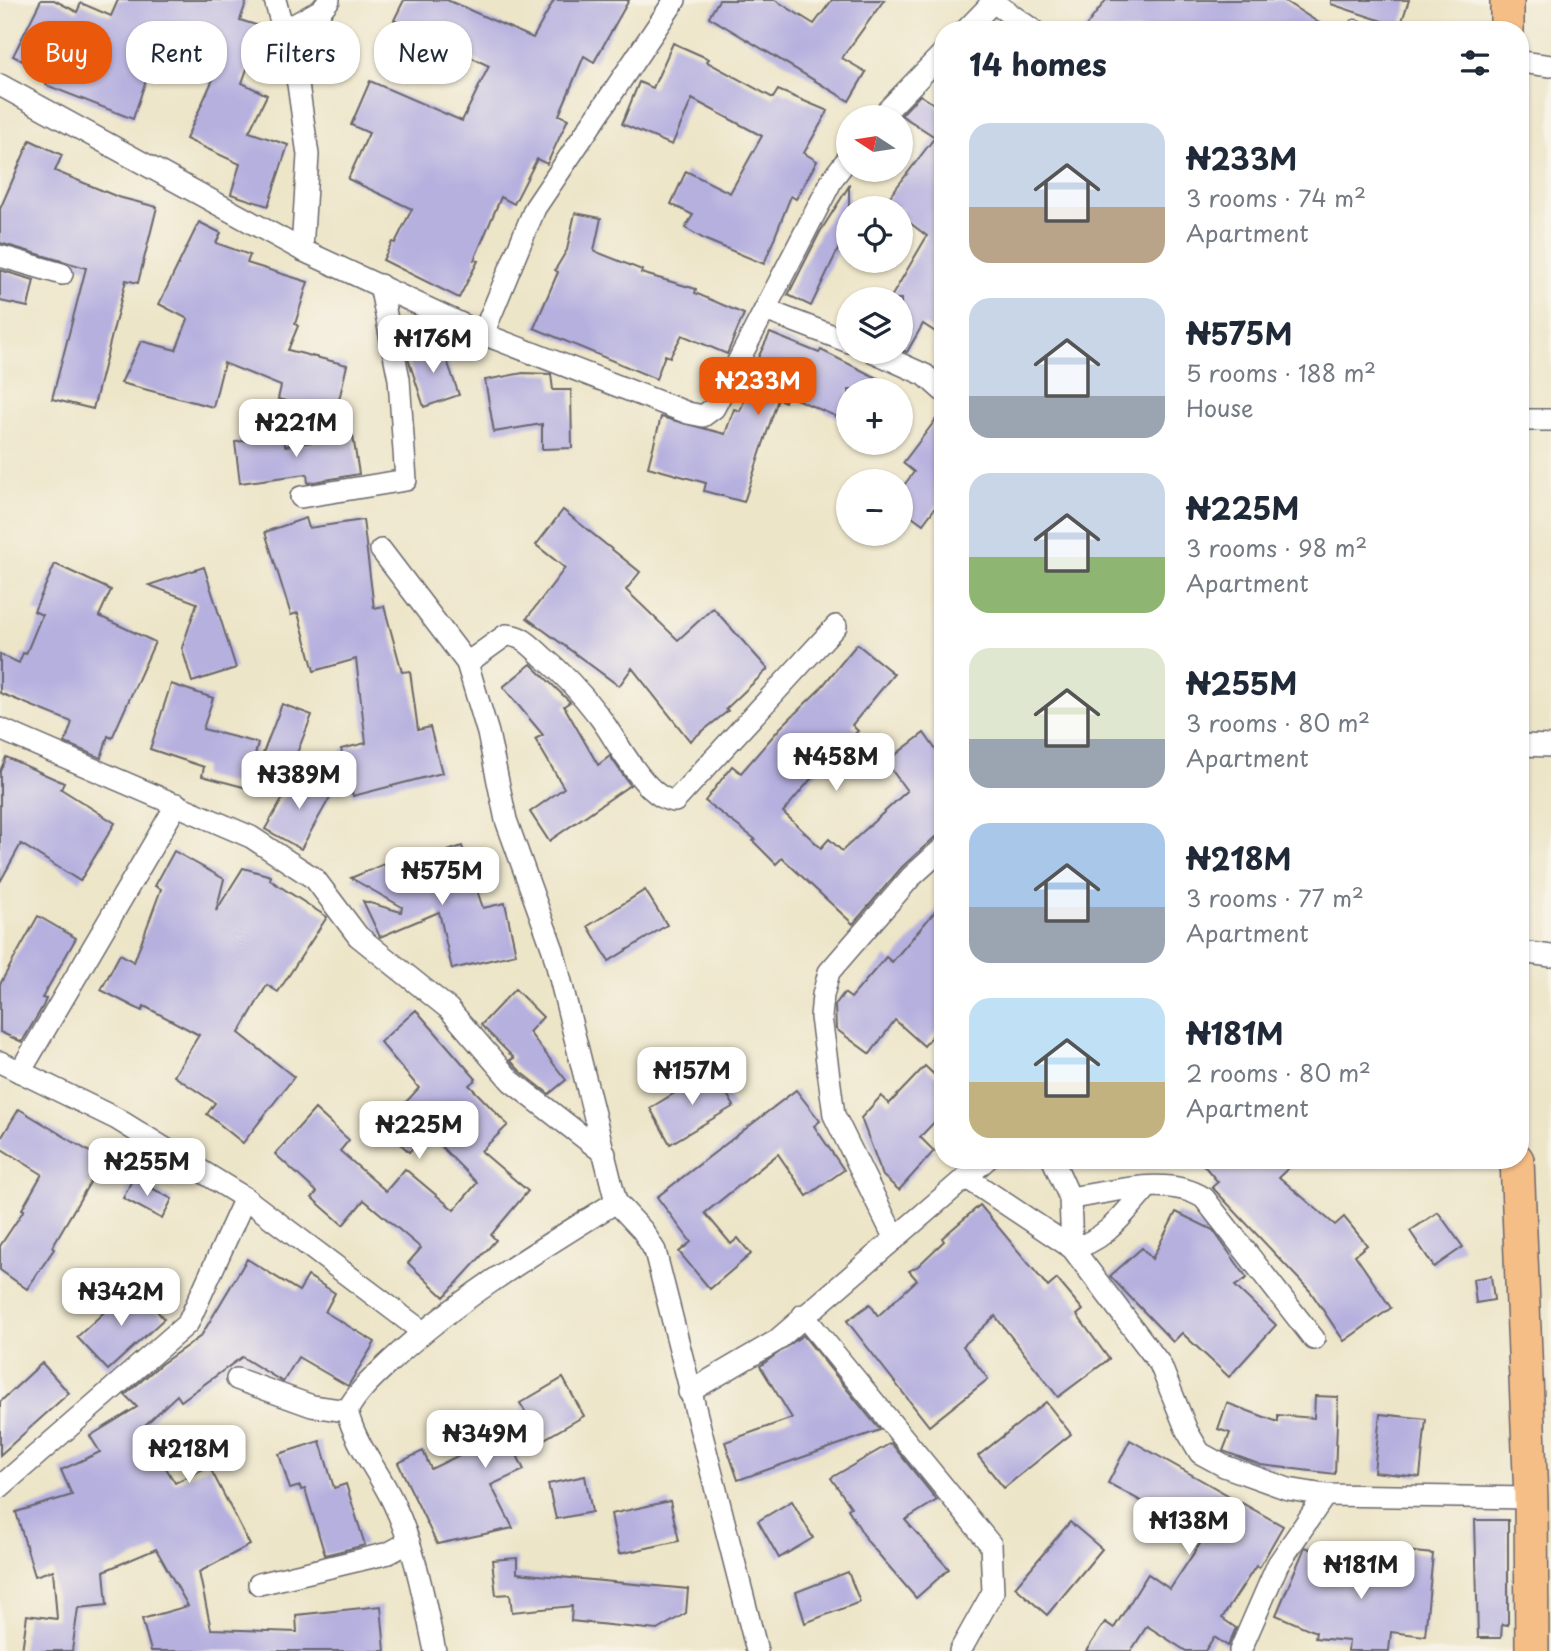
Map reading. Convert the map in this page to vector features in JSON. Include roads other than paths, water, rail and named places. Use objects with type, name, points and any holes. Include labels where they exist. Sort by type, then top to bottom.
[{"type":"main road","points":[[1507,0],[1507,21]]},
{"type":"main road","points":[[1517,1169],[1531,1498],[1532,1651]]},
{"type":"street","points":[[275,0],[282,21]]},
{"type":"street","points":[[301,21],[321,10],[329,0]]},
{"type":"street","points":[[483,334],[536,208],[675,0]]},
{"type":"street","points":[[974,21],[992,1],[1020,21]]},
{"type":"street","points":[[893,105],[934,62]]},
{"type":"street","points":[[1529,63],[1551,66]]},
{"type":"street","points":[[298,84],[308,155],[302,250]]},
{"type":"street","points":[[0,85],[302,250],[483,334],[688,413],[703,416],[714,408],[836,174]]},
{"type":"street","points":[[0,257],[62,274]]},
{"type":"street","points":[[301,497],[406,480],[399,379],[380,285]]},
{"type":"street","points":[[765,310],[836,337]]},
{"type":"street","points":[[902,364],[916,370],[934,384]]},
{"type":"street","points":[[1529,420],[1551,420]]},
{"type":"street","points":[[381,550],[467,663],[488,733],[506,820],[553,950],[616,1202],[655,1251],[757,1651]]},
{"type":"street","points":[[467,663],[506,635],[522,639],[565,675],[600,718],[639,775],[662,798],[675,801],[836,626]]},
{"type":"street","points":[[0,729],[251,837],[315,879],[358,936],[449,1009],[511,1081],[604,1154]]},
{"type":"street","points":[[1529,745],[1551,746]]},
{"type":"street","points":[[20,1072],[177,804]]},
{"type":"street","points":[[895,1239],[834,1115],[821,1017],[822,995],[829,972],[911,877],[934,856]]},
{"type":"street","points":[[1529,953],[1551,956]]},
{"type":"street","points":[[0,1062],[117,1119],[245,1198],[423,1332]]},
{"type":"street","points":[[689,1392],[776,1341],[803,1315],[976,1169]]},
{"type":"street","points":[[1057,1169],[1070,1198],[1072,1248]]},
{"type":"street","points":[[967,1178],[1072,1248],[1160,1364],[1186,1431],[1200,1453],[1224,1466],[1287,1489],[1325,1495],[1531,1498]]},
{"type":"street","points":[[1070,1198],[1183,1186],[1204,1198],[1314,1339]]},
{"type":"street","points":[[1072,1248],[1085,1246],[1100,1237],[1147,1188]]},
{"type":"street","points":[[0,1487],[188,1323],[245,1198]]},
{"type":"street","points":[[435,1651],[421,1578],[409,1542],[392,1500],[353,1434],[348,1411],[357,1392],[423,1332],[522,1260],[616,1202]]},
{"type":"street","points":[[803,1315],[991,1545],[993,1592],[960,1651]]},
{"type":"street","points":[[237,1379],[312,1406],[348,1411]]},
{"type":"street","points":[[1240,1651],[1278,1563],[1325,1495]]},
{"type":"street","points":[[259,1584],[389,1553],[409,1542]]}]
